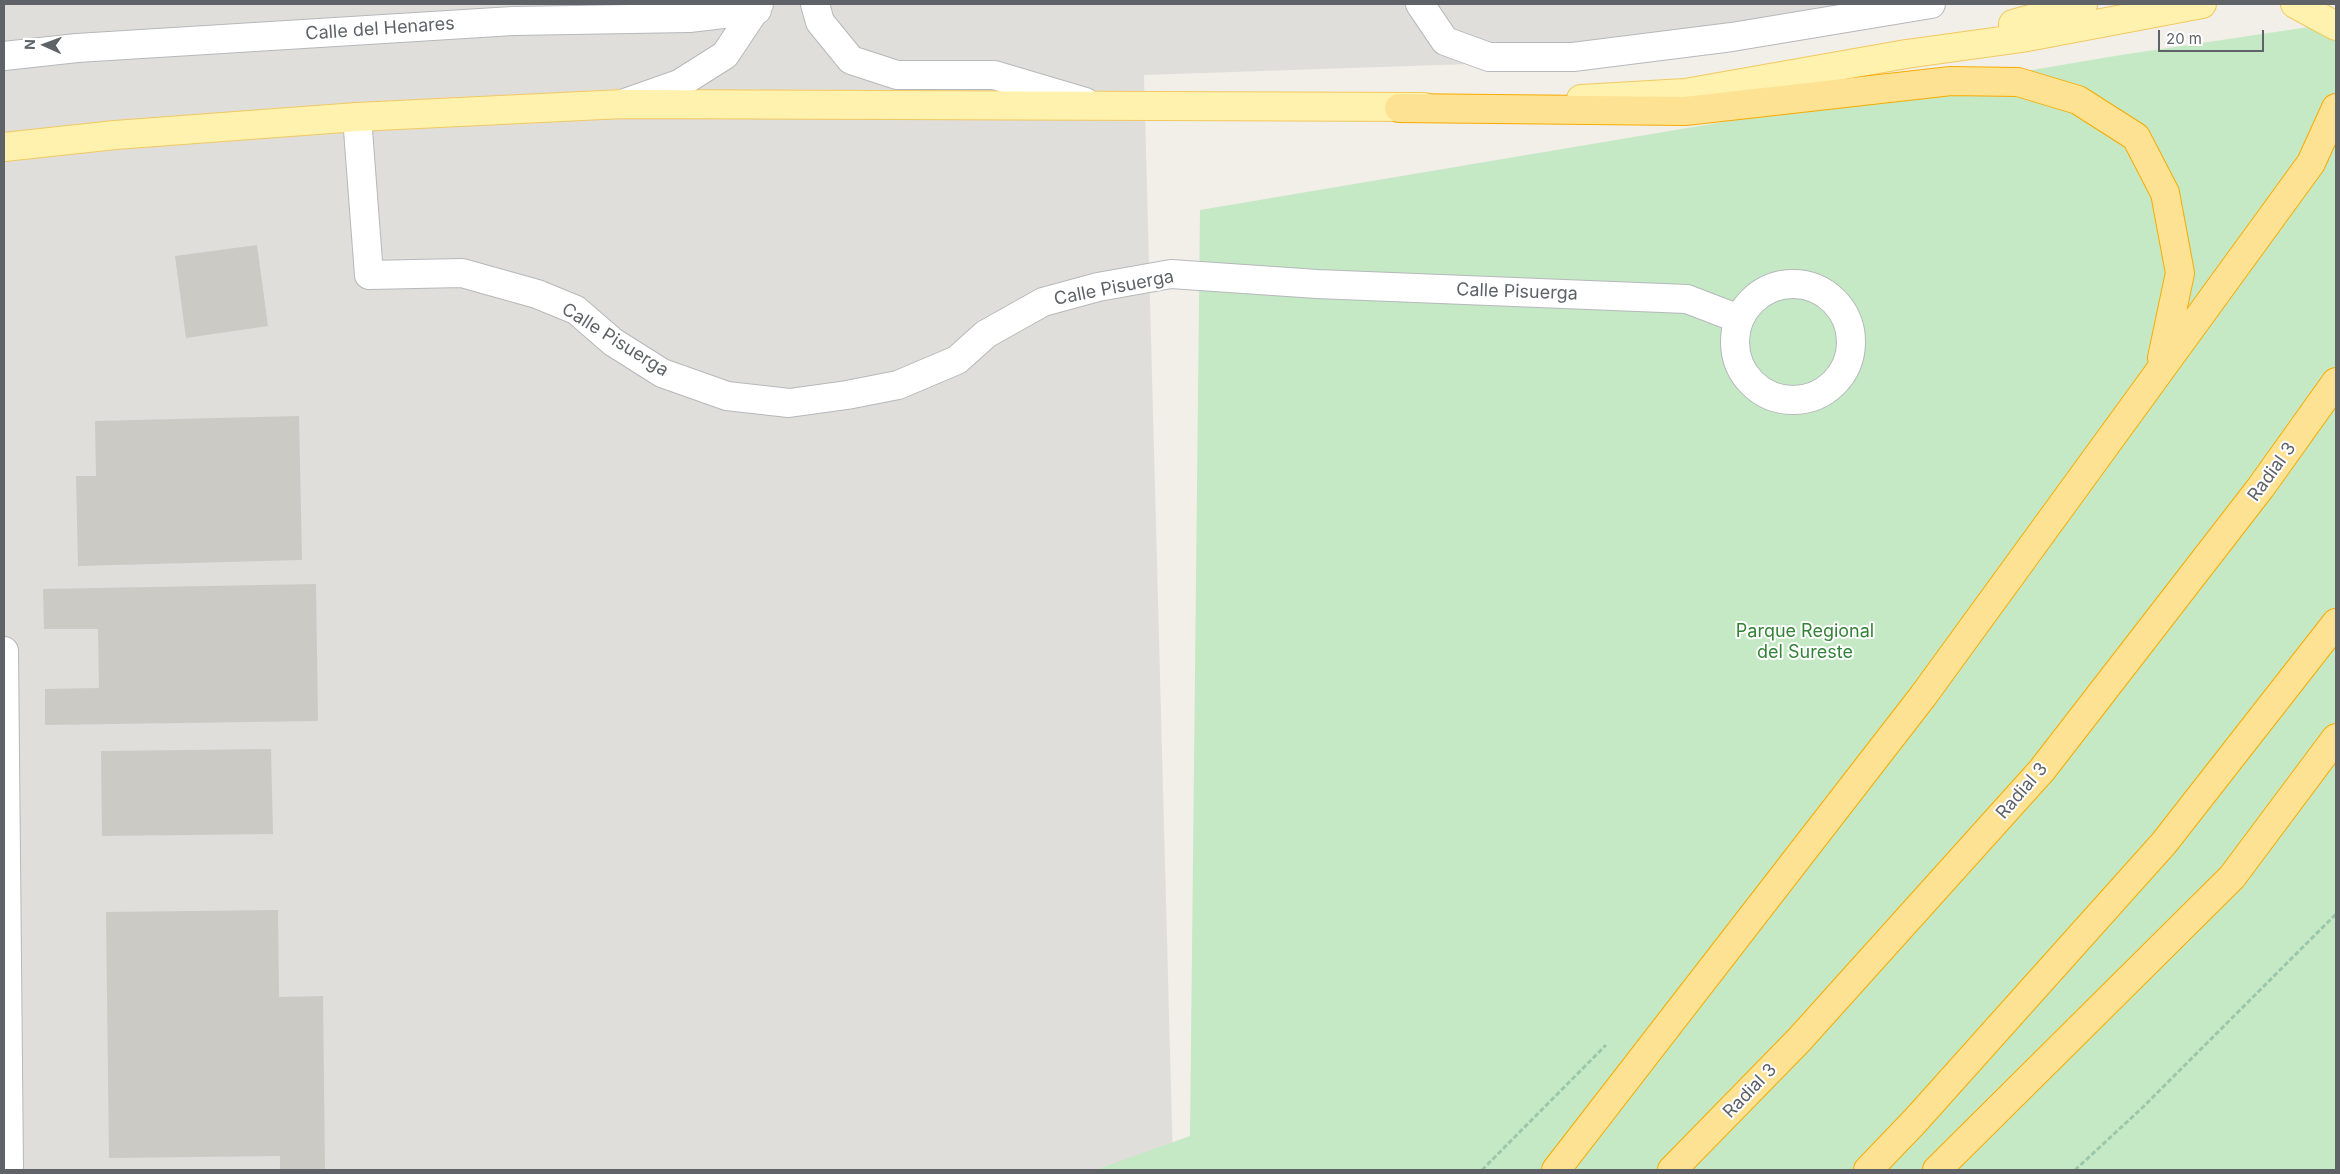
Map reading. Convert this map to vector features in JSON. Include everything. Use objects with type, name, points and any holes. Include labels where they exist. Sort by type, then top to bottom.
[{"type":"highway","points":[[1399,108],[1685,111],[1951,81],[2018,82],[2078,100],[2136,137],[2166,193],[2180,273],[2160,369]]},
{"type":"highway","points":[[1556,1170],[1923,696],[2311,162],[2336,108]]},
{"type":"highway","name":"Radial 3","points":[[1672,1170],[1799,1040],[2042,770],[2261,487],[2336,382]]},
{"type":"highway","points":[[1868,1170],[1915,1121],[2164,843],[2336,623]]},
{"type":"highway","points":[[1938,1170],[2232,878],[2336,738]]},
{"type":"main road","points":[[1906,54],[2083,4]]},
{"type":"main road","points":[[4,148],[115,135],[358,117],[623,104],[1399,108],[1684,93],[1906,54],[2022,38],[2202,4]]},
{"type":"main road","points":[[2295,4],[2336,26]]},
{"type":"street","points":[[815,4],[820,22],[851,60],[897,75],[994,75],[1096,106]]},
{"type":"street","points":[[1420,4],[1445,41],[1489,57],[1573,57],[1732,36],[1931,4]]},
{"type":"street","points":[[623,104],[679,84],[725,55],[758,7]]},
{"type":"street","name":"Calle del Henares","points":[[4,56],[77,48],[493,13],[689,18],[758,7]]},
{"type":"street","name":"Calle Pisuerga","points":[[358,117],[369,275],[462,273],[536,294],[576,310],[613,342],[662,373],[727,396],[789,403],[847,395],[898,385],[958,360],[986,334],[1043,302],[1098,287],[1171,274],[1317,284],[1687,299],[1739,319]]},
{"type":"street","points":[[1801,283],[1819,288],[1835,299],[1845,315],[1851,333],[1851,352],[1845,370],[1833,386],[1816,396],[1797,401],[1771,396],[1759,390],[1745,376],[1736,358],[1735,338],[1739,319],[1750,302],[1764,290],[1782,284],[1801,283]]},
{"type":"street","points":[[4,651],[9,1170]]},
{"type":"path","points":[[2075,1170],[2142,1108],[2336,914]]},
{"type":"path","points":[[1482,1170],[1606,1045]]},
{"type":"shaded area","points":[[4,4],[1875,4],[1617,59],[1144,75],[1173,1164],[1154,1170],[4,1170]]},
{"type":"green space","name":"Parque Regional del Sureste","points":[[2336,23],[2336,1170],[1095,1170],[1190,1136],[1200,210],[2121,55]]},
{"type":"building","points":[[257,245],[268,326],[186,338],[175,256]]},
{"type":"building","points":[[299,416],[302,560],[78,566],[76,476],[96,476],[95,421]]},
{"type":"building","points":[[316,584],[318,721],[45,725],[45,689],[99,688],[98,629],[44,629],[43,589]]},
{"type":"building","points":[[271,749],[273,834],[102,836],[101,751]]},
{"type":"building","points":[[278,910],[279,997],[323,996],[325,1170],[280,1170],[280,1156],[109,1158],[106,912]]}]
